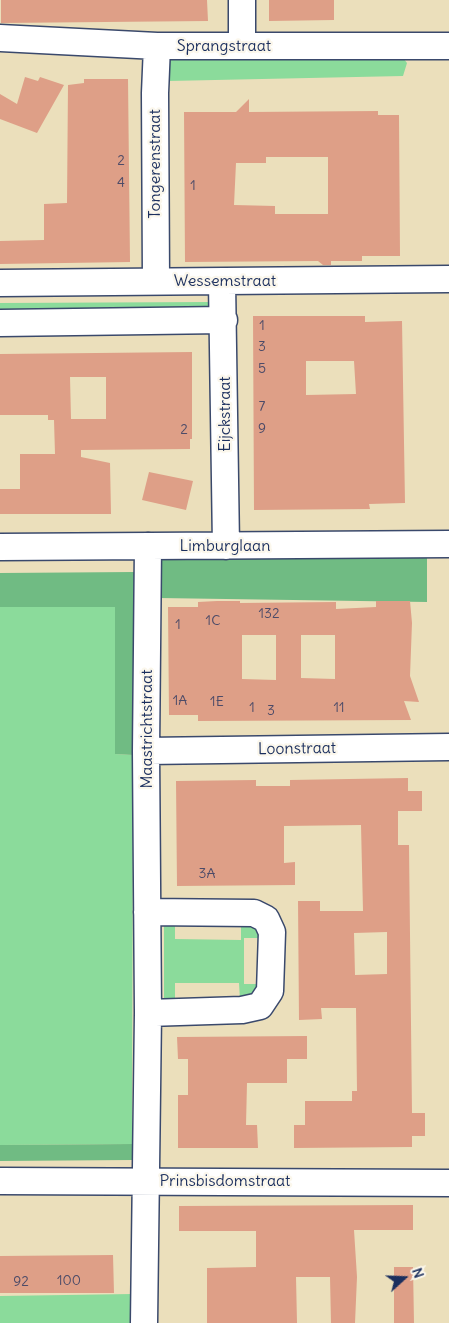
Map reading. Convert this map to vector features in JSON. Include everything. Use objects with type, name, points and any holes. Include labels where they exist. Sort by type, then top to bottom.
[{"type":"street","points":[[242,0],[242,46]]},
{"type":"street","name":"Sprangstraat","points":[[0,38],[157,46],[449,46]]},
{"type":"street","name":"Tongerenstraat","points":[[156,282],[155,93],[157,46]]},
{"type":"street","name":"Wessemstraat","points":[[0,283],[449,279]]},
{"type":"street","name":"Eijckstraat","points":[[222,282],[226,546]]},
{"type":"street","points":[[0,324],[224,320]]},
{"type":"street","name":"Limburglaan","points":[[0,547],[449,544]]},
{"type":"street","name":"Maastrichtstraat","points":[[144,1323],[148,1013],[146,751],[148,546]]},
{"type":"street","name":"Loonstraat","points":[[146,751],[449,747]]},
{"type":"street","points":[[147,912],[254,912],[266,920],[272,932],[270,991],[260,1006],[242,1010],[148,1013]]},
{"type":"street","name":"Prinsbisdomstraat","points":[[0,1181],[145,1180],[449,1183]]},
{"type":"green space","points":[[400,54],[407,63],[403,76],[168,81],[169,59]]},
{"type":"green space","points":[[209,302],[209,322],[0,322],[0,303]]},
{"type":"green space","points":[[427,544],[427,602],[159,598],[160,557]]},
{"type":"green space","points":[[134,572],[133,755],[115,754],[115,607],[0,607],[0,573]]},
{"type":"green space","points":[[0,607],[115,607],[115,754],[133,755],[132,1144],[0,1145]]},
{"type":"green space","points":[[241,922],[258,926],[262,938],[244,938],[244,984],[261,984],[261,992],[240,1000],[239,983],[175,983],[175,1002],[164,1002],[164,923],[175,923],[175,939],[241,940]]},
{"type":"green space","points":[[132,1144],[132,1160],[0,1161],[0,1145]]},
{"type":"green space","points":[[132,1294],[131,1323],[0,1323],[0,1296]]},
{"type":"building","points":[[1,0],[207,0],[208,21],[1,23]]},
{"type":"building","points":[[269,0],[334,0],[334,20],[269,21]]},
{"type":"building","points":[[25,77],[38,81],[40,77],[64,85],[37,133],[0,119],[0,94],[17,104]]},
{"type":"building","points":[[84,79],[128,79],[130,262],[0,264],[0,241],[44,240],[44,204],[67,203],[68,85],[84,83]]},
{"type":"building","points":[[249,99],[249,112],[378,111],[378,115],[399,115],[400,256],[362,256],[362,261],[331,261],[331,265],[323,265],[318,261],[185,262],[184,112],[236,112]],"holes":[[[266,157],[328,157],[328,214],[275,214],[275,206],[234,205],[236,163],[266,163]]]},
{"type":"building","points":[[253,316],[365,316],[365,322],[402,321],[405,503],[369,504],[370,509],[254,510]],"holes":[[[306,361],[354,361],[356,394],[306,395]]]},
{"type":"building","points":[[192,352],[192,439],[190,439],[190,449],[81,450],[81,457],[110,463],[111,514],[0,514],[0,489],[20,489],[20,454],[55,454],[54,420],[48,420],[48,415],[0,415],[0,354]],"holes":[[[70,377],[106,377],[106,419],[71,419]]]},
{"type":"building","points":[[149,472],[193,481],[186,510],[142,500]]},
{"type":"building","points":[[376,601],[410,601],[412,623],[410,676],[419,702],[404,701],[411,720],[198,721],[198,715],[169,715],[168,607],[198,607],[198,602],[336,602],[336,609],[376,607]],"holes":[[[242,635],[276,635],[276,680],[242,679]],[[301,635],[335,635],[335,679],[301,678]]]},
{"type":"building","points":[[408,778],[408,791],[422,791],[422,811],[398,811],[398,845],[409,845],[412,1113],[425,1113],[425,1136],[412,1136],[412,1147],[294,1148],[294,1125],[305,1125],[305,1101],[352,1101],[352,1091],[357,1091],[356,1008],[321,1008],[322,1019],[299,1020],[298,901],[320,901],[320,911],[363,911],[361,825],[284,826],[284,863],[295,862],[295,885],[177,886],[176,781],[256,780],[256,786],[290,786],[290,780]],"holes":[[[387,932],[387,974],[355,975],[354,933]]]},
{"type":"building","points":[[307,1036],[307,1059],[287,1059],[287,1083],[247,1083],[246,1125],[257,1125],[258,1148],[178,1148],[178,1095],[188,1095],[188,1059],[178,1059],[177,1037]]},
{"type":"building","points":[[413,1205],[413,1230],[354,1230],[357,1277],[355,1323],[331,1323],[330,1277],[296,1277],[297,1323],[207,1323],[207,1268],[256,1267],[256,1231],[179,1231],[179,1206]]},
{"type":"building","points":[[113,1255],[114,1293],[0,1293],[0,1256]]},
{"type":"building","points":[[394,1267],[413,1267],[414,1323],[394,1323]]}]
